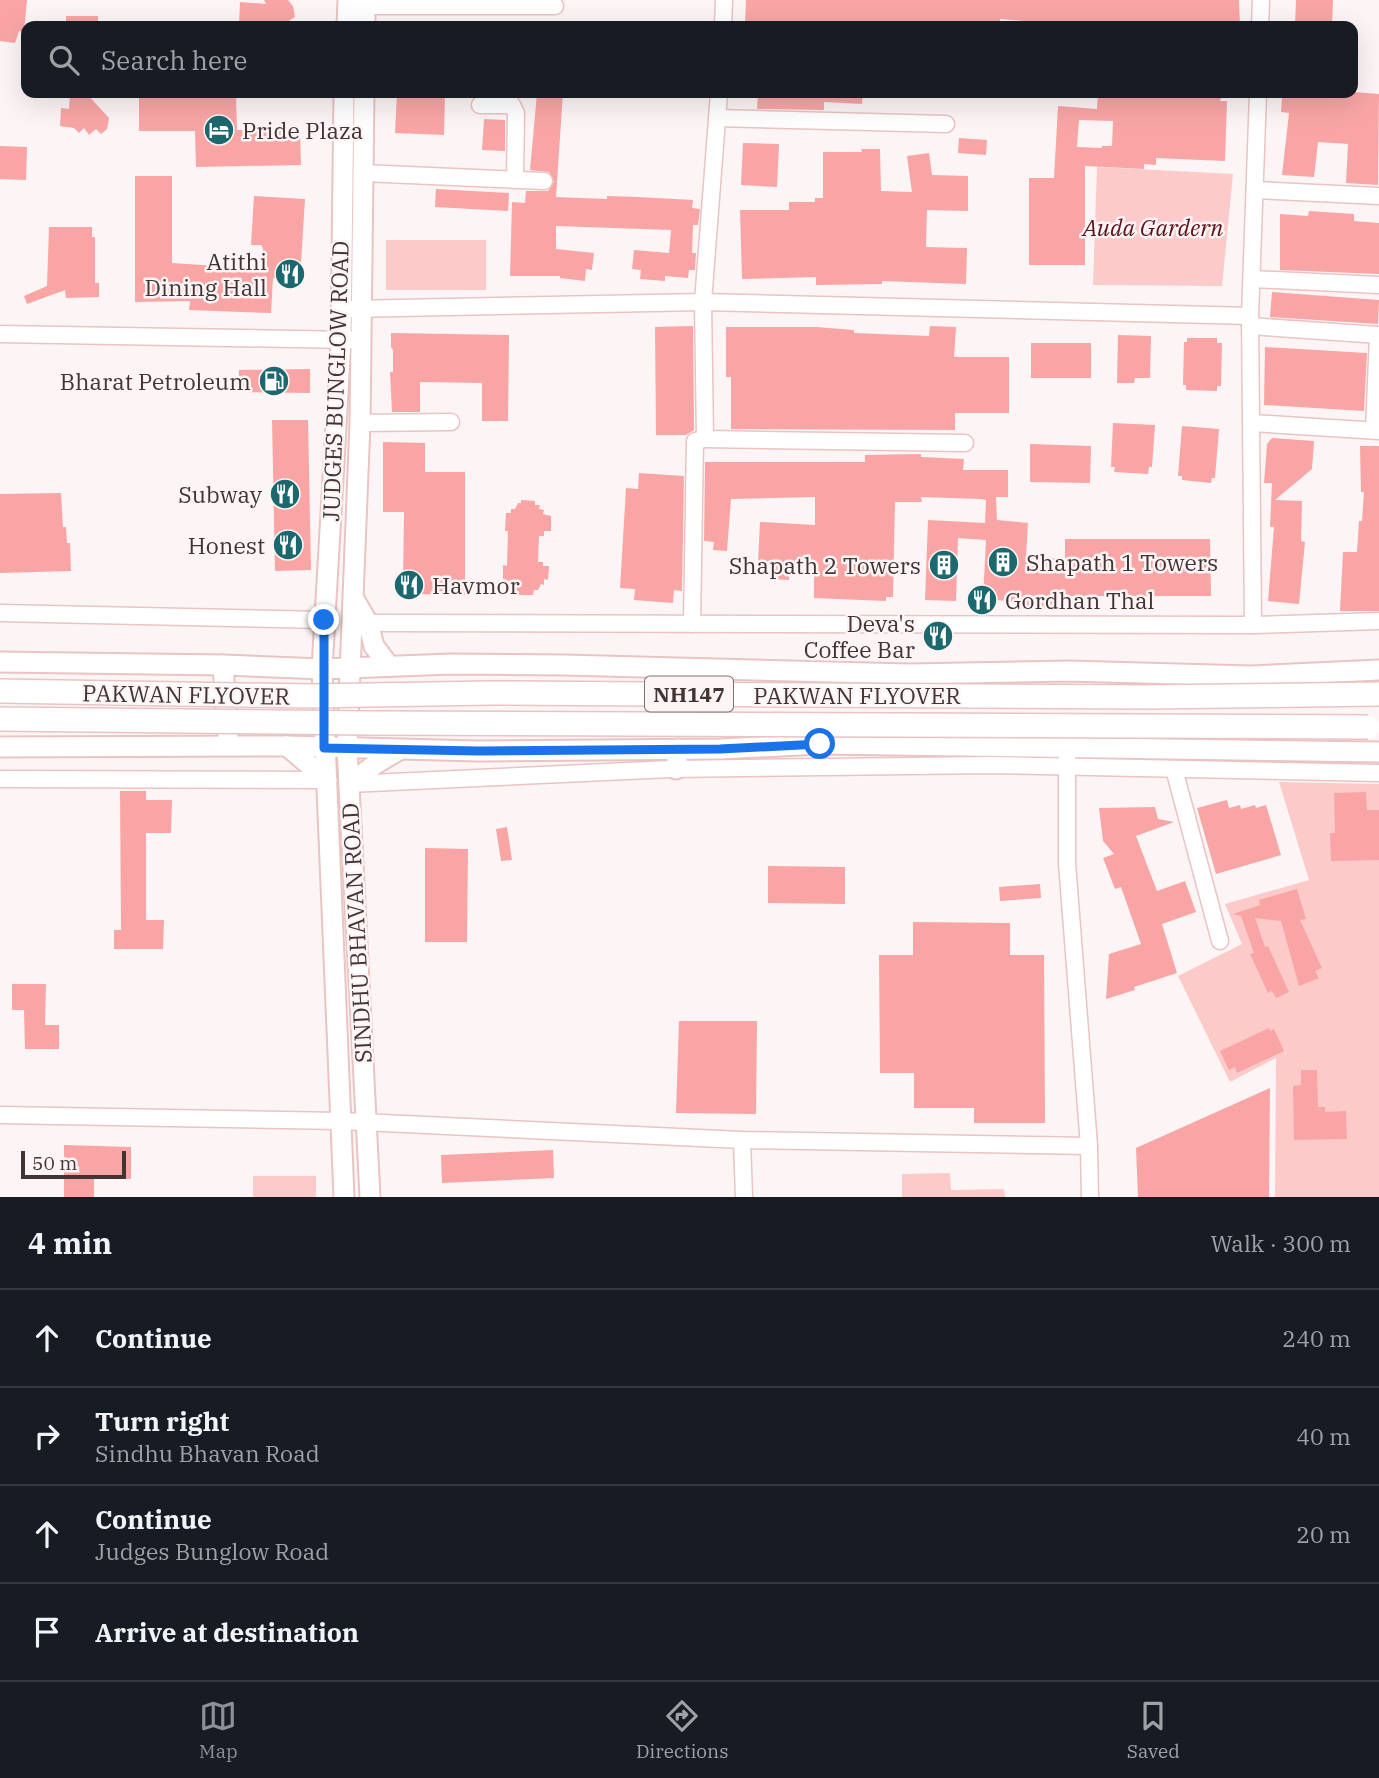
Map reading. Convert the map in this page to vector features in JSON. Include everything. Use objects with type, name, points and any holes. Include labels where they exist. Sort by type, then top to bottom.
[{"type":"highway","name":"PAKWAN FLYOVER","points":[[0,691],[310,696],[530,693],[1146,697],[1379,694]]},
{"type":"highway","name":"PAKWAN FLYOVER","points":[[0,719],[1368,727]]},
{"type":"main road","points":[[350,21],[359,2]]},
{"type":"main road","points":[[359,2],[364,21]]},
{"type":"main road","name":"JUDGES BUNGLOW ROAD","points":[[344,98],[351,340],[360,423],[349,669]]},
{"type":"main road","name":"JUDGES BUNGLOW ROAD","points":[[350,309],[363,173],[364,98]]},
{"type":"main road","name":"JUDGES BUNGLOW ROAD","points":[[323,669],[324,620],[351,340]]},
{"type":"main road","points":[[354,598],[368,623],[374,646],[389,667]]},
{"type":"main road","points":[[0,662],[323,669],[564,665],[909,674],[1068,671],[1251,676],[1379,670]]},
{"type":"main road","points":[[223,665],[229,725],[228,747]]},
{"type":"main road","name":"SINDHU BHAVAN ROAD","points":[[323,669],[324,748],[344,1197]]},
{"type":"main road","name":"SINDHU BHAVAN ROAD","points":[[349,669],[347,747],[370,1197]]},
{"type":"main road","points":[[0,747],[287,746],[478,751],[820,744],[1379,752]]},
{"type":"main road","points":[[287,746],[327,780]]},
{"type":"main road","points":[[349,784],[377,762],[400,749]]},
{"type":"main road","points":[[676,769],[678,749]]},
{"type":"street","points":[[723,21],[724,0]]},
{"type":"street","points":[[1260,21],[1261,0]]},
{"type":"street","points":[[359,2],[555,6]]},
{"type":"street","points":[[705,439],[703,302],[719,98]]},
{"type":"street","points":[[1253,625],[1250,321],[1258,98]]},
{"type":"street","points":[[480,105],[512,105],[516,113],[515,180]]},
{"type":"street","points":[[718,118],[946,124]]},
{"type":"street","points":[[363,173],[544,181]]},
{"type":"street","points":[[1255,190],[1379,196]]},
{"type":"street","points":[[1252,279],[1379,285]]},
{"type":"street","points":[[350,309],[703,302],[1250,321],[1378,335],[1377,430],[1252,423]]},
{"type":"street","points":[[0,334],[351,340]]},
{"type":"street","points":[[360,423],[452,422]]},
{"type":"street","points":[[692,624],[695,441],[965,443]]},
{"type":"street","points":[[0,613],[324,620]]},
{"type":"street","points":[[368,623],[1253,625],[1379,621]]},
{"type":"street","points":[[1067,747],[1067,863],[1089,1146],[1090,1197]]},
{"type":"street","points":[[349,784],[676,769],[990,765],[1379,774]]},
{"type":"street","points":[[1174,769],[1220,941]]},
{"type":"street","points":[[0,779],[327,780]]},
{"type":"street","points":[[0,1115],[341,1121],[742,1140],[1089,1146]]},
{"type":"street","points":[[742,1140],[744,1197]]},
{"type":"green space","name":"Auda Gardern","points":[[1097,167],[1233,174],[1222,286],[1093,285]]},
{"type":"green space","points":[[386,240],[486,240],[486,290],[386,290]]},
{"type":"green space","points":[[1279,782],[1379,784],[1379,1197],[1275,1197],[1276,1058],[1230,1082],[1178,976],[1242,944],[1225,904],[1309,880]]},
{"type":"green space","points":[[950,1173],[951,1190],[1004,1189],[1005,1197],[902,1197],[902,1174]]},
{"type":"green space","points":[[253,1176],[316,1176],[316,1197],[253,1197]]},
{"type":"building","points":[[0,0],[27,0],[25,21],[21,21],[21,31],[15,43],[0,41]]},
{"type":"building","points":[[264,0],[288,0],[293,6],[295,17],[288,21],[239,21],[240,2],[266,4]]},
{"type":"building","points":[[746,0],[1239,0],[1240,21],[1000,19],[745,21]]},
{"type":"building","points":[[1296,0],[1333,0],[1332,21],[1295,21]]},
{"type":"building","points":[[66,16],[98,16],[98,21],[66,21]]},
{"type":"building","points":[[1358,92],[1379,94],[1378,185],[1346,183],[1348,144],[1318,142],[1314,177],[1282,175],[1289,113],[1281,112],[1282,98],[1358,98]]},
{"type":"building","points":[[70,98],[91,98],[109,118],[107,129],[101,134],[96,129],[89,135],[84,128],[79,133],[74,128],[60,126],[61,108],[69,109]]},
{"type":"building","name":"Pride Plaza","points":[[139,98],[236,98],[237,130],[300,130],[301,165],[196,167],[195,131],[139,131]]},
{"type":"building","points":[[397,98],[445,98],[444,135],[395,133]]},
{"type":"building","points":[[537,98],[563,98],[556,197],[607,199],[607,196],[693,200],[692,208],[700,209],[698,225],[693,225],[692,253],[696,253],[695,270],[689,270],[688,278],[665,276],[665,281],[640,279],[641,270],[632,269],[634,250],[669,253],[671,230],[556,226],[556,249],[594,253],[592,270],[586,269],[585,281],[560,276],[510,276],[512,202],[525,203],[526,191],[548,191],[554,182],[549,172],[530,170]]},
{"type":"building","points":[[758,98],[863,98],[862,104],[824,102],[824,110],[757,109]]},
{"type":"building","points":[[1098,98],[1221,98],[1220,101],[1227,101],[1225,161],[1156,158],[1156,165],[1144,164],[1144,169],[1085,166],[1085,265],[1029,265],[1029,178],[1054,178],[1058,106],[1097,109]],"holes":[[[1079,120],[1113,121],[1112,146],[1077,147]]]},
{"type":"building","points":[[484,119],[505,120],[505,151],[482,150]]},
{"type":"building","points":[[959,138],[987,140],[986,155],[958,153]]},
{"type":"building","points":[[743,143],[779,144],[777,187],[741,185]]},
{"type":"building","points":[[0,146],[27,147],[26,180],[0,179]]},
{"type":"building","points":[[861,149],[880,149],[881,191],[912,192],[907,156],[929,153],[932,175],[968,176],[968,211],[927,210],[926,247],[967,248],[966,284],[882,281],[882,284],[816,285],[816,277],[742,279],[740,210],[789,210],[789,202],[815,202],[815,198],[823,198],[823,152],[862,152]]},
{"type":"building","points":[[135,176],[172,176],[172,263],[262,269],[263,248],[261,245],[251,245],[254,196],[305,199],[300,279],[273,278],[271,313],[189,310],[190,301],[135,302]]},
{"type":"building","points":[[436,189],[509,193],[508,211],[435,207]]},
{"type":"building","points":[[1309,211],[1354,214],[1354,221],[1379,223],[1379,274],[1280,270],[1280,214],[1308,216]]},
{"type":"building","points":[[49,227],[92,227],[92,237],[95,237],[95,283],[99,283],[99,297],[66,298],[65,290],[27,304],[24,296],[47,286]]},
{"type":"building","points":[[1272,292],[1379,300],[1378,324],[1270,317]]},
{"type":"building","points":[[693,326],[694,430],[686,435],[656,435],[655,327]]},
{"type":"building","points":[[930,326],[956,327],[954,357],[1009,357],[1009,413],[955,413],[955,430],[731,429],[731,377],[726,377],[726,327],[816,327],[854,330],[854,333],[929,336]]},
{"type":"building","points":[[391,333],[509,335],[508,421],[482,421],[482,383],[420,382],[420,412],[392,412]]},
{"type":"building","points":[[1118,335],[1151,336],[1150,378],[1135,378],[1134,383],[1117,383]]},
{"type":"building","points":[[1187,338],[1217,338],[1217,343],[1222,343],[1221,386],[1217,386],[1217,391],[1186,390],[1186,385],[1183,385],[1184,342],[1187,342]]},
{"type":"building","points":[[1031,343],[1091,343],[1091,378],[1031,378]]},
{"type":"building","points":[[1265,347],[1367,353],[1364,411],[1264,405]]},
{"type":"building","name":"Bharat Petroleum","points":[[310,369],[310,393],[238,392],[239,370]]},
{"type":"building","points":[[272,420],[308,420],[311,570],[275,571]]},
{"type":"building","points":[[1113,423],[1155,425],[1152,467],[1149,467],[1148,474],[1114,472],[1115,467],[1111,467]]},
{"type":"building","points":[[1182,426],[1219,429],[1215,478],[1212,478],[1211,483],[1182,480],[1182,476],[1178,476]]},
{"type":"building","points":[[1272,438],[1314,441],[1312,469],[1275,500],[1302,501],[1301,541],[1305,542],[1299,604],[1268,601],[1274,527],[1270,527],[1272,483],[1264,483],[1267,444]]},
{"type":"building","points":[[383,442],[425,443],[425,472],[465,472],[465,595],[410,594],[403,587],[404,512],[383,512]]},
{"type":"building","points":[[1030,444],[1091,446],[1090,483],[1030,482]]},
{"type":"building","points":[[1360,446],[1379,446],[1379,611],[1340,611],[1343,552],[1357,552],[1359,521],[1362,521],[1364,492],[1361,492]]},
{"type":"building","points":[[921,454],[921,457],[964,459],[963,470],[1008,470],[1008,497],[996,497],[997,520],[1028,523],[1026,557],[1065,559],[1065,539],[1210,539],[1211,596],[1054,596],[1054,609],[1023,607],[1023,602],[983,599],[986,540],[958,538],[956,601],[925,600],[928,520],[985,523],[986,500],[981,499],[921,497],[922,502],[895,502],[893,597],[886,597],[886,601],[814,598],[814,566],[790,565],[789,580],[770,579],[771,563],[758,563],[760,522],[815,525],[815,497],[731,499],[727,551],[713,550],[714,542],[704,541],[705,462],[865,462],[865,455]]},
{"type":"building","points":[[639,473],[684,476],[682,591],[674,590],[673,603],[634,600],[635,589],[620,588],[626,488],[638,489]]},
{"type":"building","points":[[61,493],[63,527],[66,527],[67,543],[70,543],[71,571],[0,573],[0,494]]},
{"type":"building","points":[[521,500],[535,501],[535,505],[540,505],[539,509],[544,510],[543,514],[551,516],[551,531],[544,531],[544,536],[539,536],[538,562],[549,566],[548,580],[544,579],[544,585],[541,584],[538,590],[534,590],[533,595],[516,595],[517,590],[513,590],[511,584],[507,584],[508,580],[503,579],[503,565],[507,566],[506,513],[511,513],[511,509],[515,509]]},
{"type":"building","points":[[120,791],[146,791],[146,800],[172,800],[171,833],[146,833],[146,920],[164,920],[163,949],[114,949],[114,930],[121,930]]},
{"type":"building","points":[[1366,792],[1367,810],[1379,810],[1379,860],[1331,861],[1330,833],[1335,833],[1334,793]]},
{"type":"building","points":[[1227,800],[1229,808],[1240,805],[1241,809],[1255,805],[1256,808],[1266,805],[1281,855],[1216,874],[1197,808]]},
{"type":"building","points":[[1155,807],[1158,819],[1174,822],[1136,836],[1157,891],[1185,881],[1196,912],[1162,924],[1177,973],[1106,999],[1109,954],[1141,944],[1121,887],[1115,889],[1103,858],[1114,854],[1103,841],[1099,808]]},
{"type":"building","points":[[507,827],[512,860],[501,861],[496,829]]},
{"type":"building","points":[[425,848],[468,849],[467,942],[425,942]]},
{"type":"building","points":[[768,866],[845,867],[845,904],[768,903]]},
{"type":"building","points":[[1040,884],[1041,898],[1000,901],[999,887]]},
{"type":"building","points":[[1297,889],[1306,919],[1300,920],[1322,968],[1315,971],[1319,978],[1299,986],[1281,921],[1255,918],[1265,947],[1268,946],[1289,992],[1276,998],[1272,991],[1268,993],[1250,954],[1254,953],[1241,916],[1233,914],[1260,905],[1259,900]]},
{"type":"building","points":[[913,922],[1010,923],[1010,955],[1044,955],[1045,1123],[974,1123],[974,1108],[914,1108],[914,1073],[880,1073],[879,955],[913,955]]},
{"type":"building","points":[[12,984],[46,984],[45,1025],[59,1025],[59,1049],[25,1049],[24,1010],[12,1010]]},
{"type":"building","points":[[679,1021],[757,1021],[756,1114],[676,1113]]},
{"type":"building","points":[[1269,1028],[1270,1031],[1274,1029],[1284,1051],[1237,1073],[1235,1067],[1229,1070],[1220,1051]]},
{"type":"building","points":[[1301,1070],[1317,1070],[1318,1107],[1325,1107],[1325,1112],[1346,1111],[1347,1139],[1294,1140],[1293,1086],[1301,1085]]},
{"type":"building","points":[[1270,1088],[1269,1197],[1138,1197],[1136,1148]]},
{"type":"building","points":[[64,1145],[131,1147],[131,1179],[94,1178],[94,1197],[64,1197]]},
{"type":"building","points":[[553,1150],[554,1178],[442,1183],[441,1155]]},
{"type":"place","name":"Pride Plaza","points":[[219,130]]},
{"type":"place","name":"Atithi Dining Hall","points":[[290,274]]},
{"type":"place","name":"Bharat Petroleum","points":[[274,381]]},
{"type":"place","name":"Subway","points":[[285,494]]},
{"type":"place","name":"Honest","points":[[288,545]]},
{"type":"place","name":"Shapath 1 Towers","points":[[1003,562]]},
{"type":"place","name":"Shapath 2 Towers","points":[[944,565]]},
{"type":"place","name":"Havmor","points":[[409,585]]},
{"type":"place","name":"Gordhan Thal","points":[[982,600]]},
{"type":"place","name":"Deva's Coffee Bar","points":[[938,636]]},
{"type":"route","points":[[324,620],[324,748],[478,751],[720,749],[820,744]]}]
